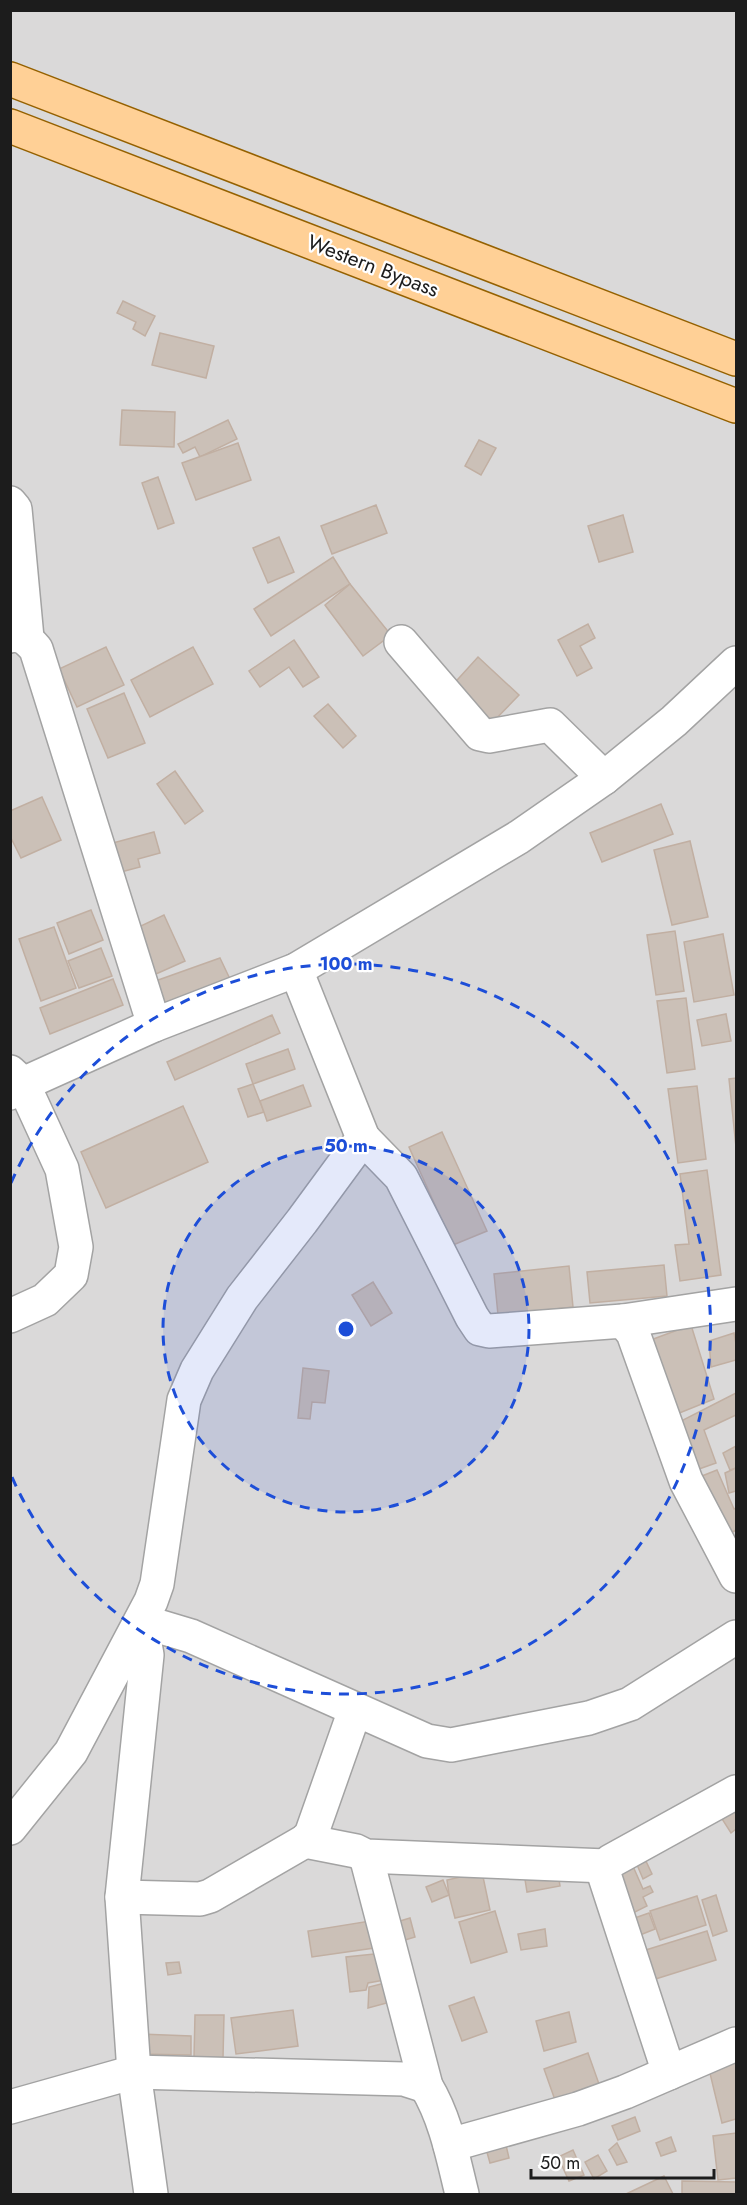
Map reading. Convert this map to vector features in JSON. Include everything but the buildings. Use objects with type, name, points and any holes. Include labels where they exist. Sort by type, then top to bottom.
[{"type":"main road","name":"Western Bypass","points":[[10,79],[728,356]]},
{"type":"main road","name":"Western Bypass","points":[[10,126],[736,406]]},
{"type":"street","points":[[10,503],[15,509],[19,637],[36,650],[154,1024]]},
{"type":"street","points":[[401,642],[480,734],[489,736],[550,724],[604,778]]},
{"type":"street","points":[[10,1316],[45,1300],[70,1275],[76,1247],[62,1169],[15,1083],[154,1024],[296,970],[519,837],[604,778],[674,721],[736,663]]},
{"type":"street","points":[[296,970],[363,1138],[401,1177],[480,1329],[489,1331],[623,1321],[736,1304]]},
{"type":"street","points":[[10,1828],[71,1752],[141,1622],[157,1584],[184,1400],[197,1370],[242,1298],[363,1138]]},
{"type":"street","points":[[623,1321],[633,1333],[686,1481],[736,1576]]},
{"type":"street","points":[[141,1622],[191,1636],[427,1741],[451,1745],[589,1718],[630,1704],[736,1637]]},
{"type":"street","points":[[141,1622],[147,1655],[122,1896],[134,2072],[151,2194]]},
{"type":"street","points":[[122,1896],[200,1899],[210,1896],[305,1841],[311,1835],[355,1710]]},
{"type":"street","points":[[669,2073],[604,1874],[606,1866],[611,1861],[736,1792]]},
{"type":"street","points":[[305,1841],[356,1851],[366,1857],[606,1866]]},
{"type":"street","points":[[366,1857],[426,2086],[436,2102],[462,2194]]},
{"type":"street","points":[[450,2145],[578,2109],[736,2044]]},
{"type":"street","points":[[10,2107],[134,2072],[405,2079],[426,2086]]},
{"type":"shaded area","points":[[11,11],[736,11],[736,2194],[11,2194]]}]
